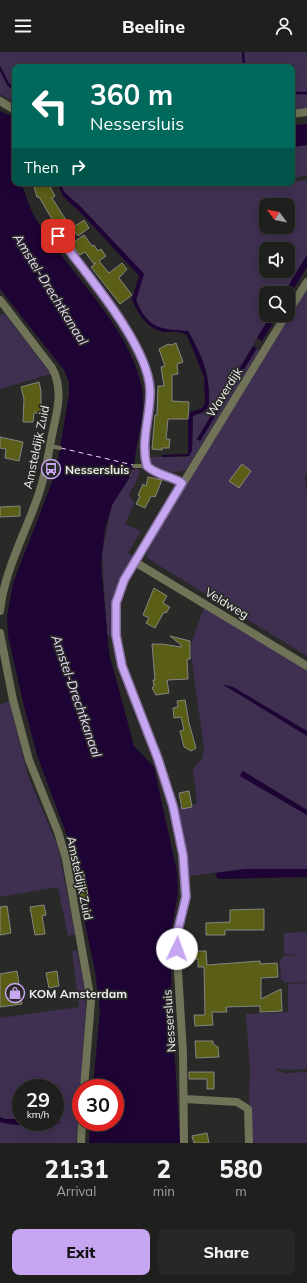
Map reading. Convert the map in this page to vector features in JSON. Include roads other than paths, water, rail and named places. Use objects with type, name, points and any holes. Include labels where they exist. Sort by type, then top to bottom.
[{"type":"street","points":[[0,101],[12,108]]},
{"type":"street","points":[[295,114],[307,112]]},
{"type":"street","points":[[58,236],[115,313],[135,343],[147,373],[150,389],[145,452],[147,466],[154,471],[173,477],[182,483]]},
{"type":"street","points":[[295,301],[307,282]]},
{"type":"street","name":"Amsteldijk Zuid","points":[[0,300],[57,376],[59,401],[50,446],[35,506],[6,578],[0,611]]},
{"type":"street","name":"Waverdijk","points":[[182,483],[282,322]]},
{"type":"street","name":"Nessersluis","points":[[182,483],[124,580],[116,603],[116,635],[122,666],[162,772],[173,806],[183,855],[186,897],[176,938],[185,1099],[184,1143]]},
{"type":"street","name":"Veldweg","points":[[135,562],[307,666]]},
{"type":"street","name":"Amsteldijk Zuid","points":[[0,633],[13,700],[29,760],[58,832],[66,859],[91,1001],[85,1079]]},
{"type":"street","points":[[185,1099],[237,1102],[248,1109],[249,1143]]},
{"type":"street","points":[[82,1131],[82,1143]]},
{"type":"lane","points":[[50,446],[60,448]]},
{"type":"lane","points":[[134,466],[147,466]]},
{"type":"water","name":"Amstel-Drechtkanaal","points":[[0,111],[12,117],[12,186],[22,186],[29,206],[49,239],[111,321],[125,343],[135,365],[142,388],[143,408],[134,469],[130,469],[128,475],[130,477],[112,505],[105,529],[101,565],[109,653],[134,746],[154,767],[177,872],[178,892],[172,928],[171,970],[180,1143],[89,1143],[90,1131],[124,1131],[124,1079],[94,1079],[100,1010],[95,971],[66,833],[37,755],[8,636],[7,617],[13,583],[56,472],[69,394],[69,383],[64,370],[0,289]]},
{"type":"water","points":[[307,124],[307,145],[295,147],[295,125]]},
{"type":"water","points":[[58,186],[62,186],[64,192],[81,207],[144,274],[136,300],[145,317],[156,326],[162,328],[188,331],[201,357],[208,383],[209,403],[207,409],[193,416],[192,451],[189,456],[162,457],[162,455],[188,454],[188,419],[190,412],[202,408],[205,404],[204,377],[187,335],[179,332],[159,331],[144,320],[132,299],[139,276],[85,217],[63,196]]},
{"type":"water","points":[[307,255],[307,267],[295,287],[288,286],[293,278],[295,278],[295,275]]},
{"type":"water","points":[[267,322],[274,322],[262,341],[257,338]]},
{"type":"water","points":[[253,346],[257,348],[200,441],[197,439]]},
{"type":"water","points":[[222,684],[233,687],[307,731],[307,736]]},
{"type":"water","points":[[243,771],[307,810],[307,815],[240,776]]},
{"type":"water","points":[[245,869],[307,869],[307,877],[218,879],[215,873]]},
{"type":"water","points":[[0,1117],[12,1119],[12,1125],[0,1122]]},
{"type":"waterway","points":[[243,52],[244,64]]},
{"type":"waterway","points":[[0,68],[8,84],[12,87]]},
{"type":"waterway","points":[[295,93],[307,93]]},
{"type":"place","name":"Nessersluis","points":[[51,469]]},
{"type":"place","name":"KOM Amsterdam","points":[[15,993]]}]
